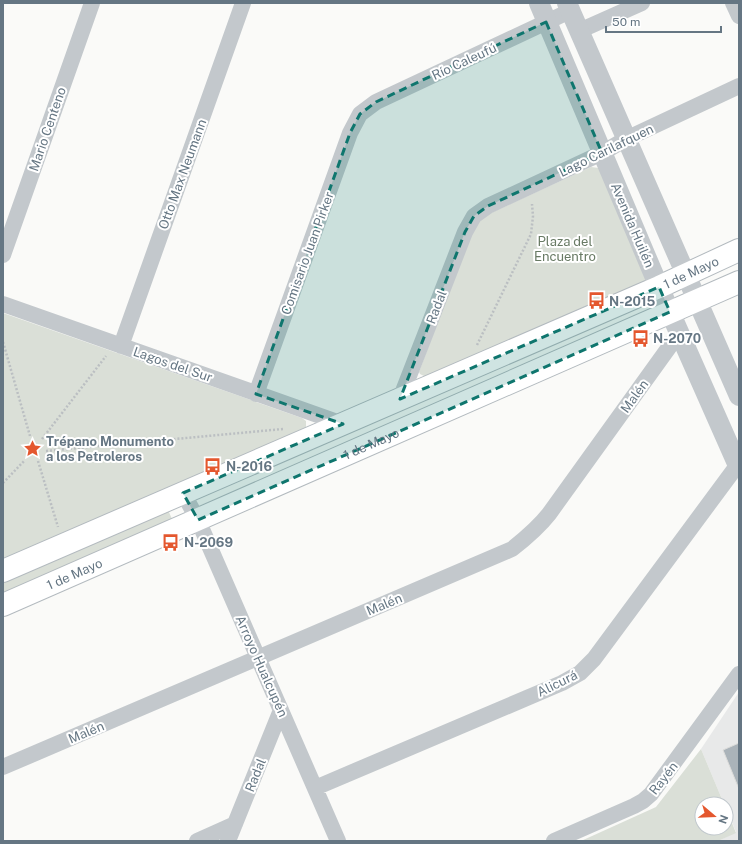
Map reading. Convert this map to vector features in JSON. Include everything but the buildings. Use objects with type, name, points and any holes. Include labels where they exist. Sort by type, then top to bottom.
[{"type":"main road","name":"1 de Mayo","points":[[3,571],[659,287],[739,250]]},
{"type":"main road","name":"1 de Mayo","points":[[3,606],[739,282]]},
{"type":"street","name":"Mario Centeno","points":[[3,254],[92,3]]},
{"type":"street","name":"Otto Max Neumann","points":[[117,352],[244,3]]},
{"type":"street","name":"Avenida Huilén","points":[[538,3],[659,287],[738,465]]},
{"type":"street","points":[[579,31],[642,3]]},
{"type":"street","points":[[733,3],[739,16]]},
{"type":"street","name":"Río Caleufú","points":[[360,114],[376,102],[546,22],[569,7]]},
{"type":"street","points":[[569,7],[739,396]]},
{"type":"street","name":"Lago Carilafquen","points":[[474,216],[488,206],[602,154],[626,139],[739,86]]},
{"type":"street","name":"Comisario Juan Pirker","points":[[256,394],[350,132],[360,114]]},
{"type":"street","name":"Radal","points":[[400,399],[465,232],[474,216]]},
{"type":"street","name":"Lagos del Sur","points":[[3,304],[117,352],[256,394],[343,424]]},
{"type":"street","name":"Malén","points":[[3,767],[512,549],[539,527],[680,332]]},
{"type":"street","name":"Alicurá","points":[[315,788],[562,683],[580,673],[594,659],[738,465]]},
{"type":"street","name":"Arroyo Hualcupén","points":[[183,494],[198,520],[338,841]]},
{"type":"street","name":"Rayén","points":[[554,841],[634,806],[651,794],[739,674]]},
{"type":"street","name":"Radal","points":[[228,841],[281,710]]},
{"type":"street","points":[[197,841],[235,824]]},
{"type":"path","points":[[474,352],[531,234],[533,216],[532,204],[525,208]]},
{"type":"path","points":[[3,342],[30,436]]},
{"type":"path","points":[[42,439],[106,356],[117,352]]},
{"type":"path","points":[[98,354],[106,356]]},
{"type":"path","points":[[46,451],[284,430],[277,434]]},
{"type":"path","points":[[3,483],[25,460]]},
{"type":"path","points":[[38,461],[58,527],[65,524]]},
{"type":"highlighted area","points":[[546,22],[602,153],[488,206],[474,216],[465,232],[400,399],[659,287],[670,312],[198,520],[183,493],[343,424],[256,394],[350,133],[360,114],[376,102]]},
{"type":"shaded area","points":[[739,692],[739,841],[718,841],[728,836],[734,836],[734,833],[736,832],[734,827],[734,796],[721,796],[701,749]]},
{"type":"green space","name":"Plaza del Encuentro","points":[[591,167],[599,168],[646,280],[644,283],[426,377],[420,374],[419,372],[471,232],[482,217]]},
{"type":"green space","points":[[3,313],[302,418],[306,421],[306,429],[3,561]]},
{"type":"green space","points":[[168,510],[172,519],[3,596],[3,578]]},
{"type":"green space","points":[[701,749],[721,796],[694,796],[694,836],[729,836],[718,841],[581,841],[656,807]]},
{"type":"place","name":"N-2015","points":[[596,301]]},
{"type":"place","name":"N-2070","points":[[640,338]]},
{"type":"place","name":"Trépano Monumento a los Petroleros","points":[[33,448]]},
{"type":"place","name":"N-2016","points":[[213,466]]},
{"type":"place","name":"N-2069","points":[[171,542]]}]
